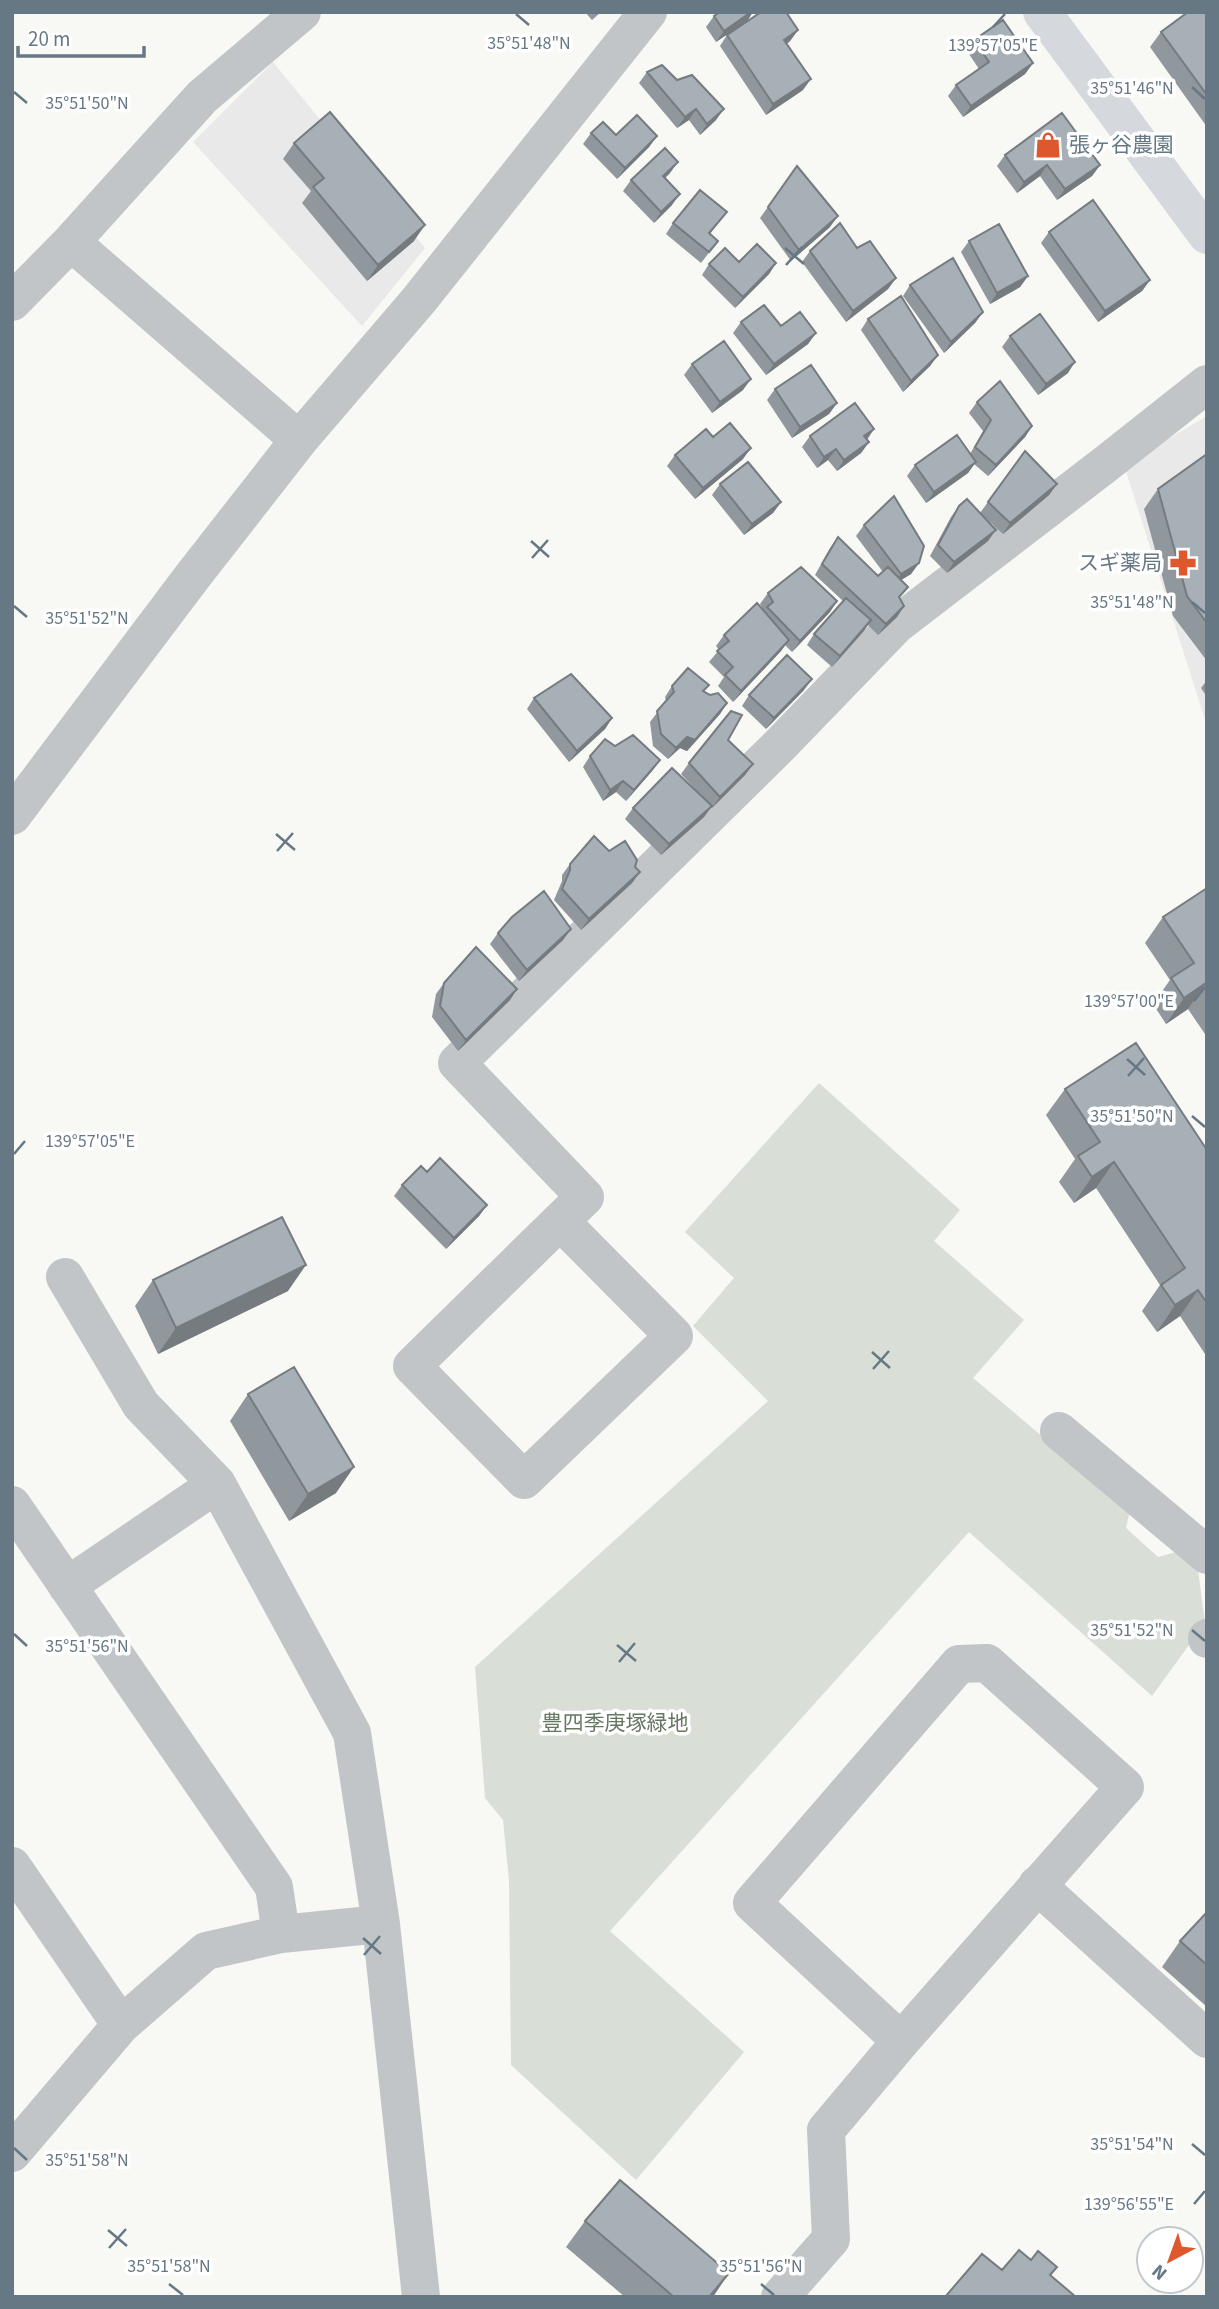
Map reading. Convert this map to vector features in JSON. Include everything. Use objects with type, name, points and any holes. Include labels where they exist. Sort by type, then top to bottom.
[{"type":"main road","points":[[1042,12],[1207,235]]},
{"type":"street","points":[[12,302],[71,242],[202,97],[302,12]]},
{"type":"street","points":[[12,816],[299,440],[419,300],[648,12]]},
{"type":"street","points":[[71,242],[299,440]]},
{"type":"street","points":[[560,1221],[674,1336],[524,1480],[412,1366],[560,1221],[585,1197],[457,1063],[779,746],[896,625],[1207,384]]},
{"type":"street","points":[[65,1277],[141,1405],[217,1485],[352,1733],[381,1924],[421,2297]]},
{"type":"street","points":[[1059,1431],[1207,1555]]},
{"type":"street","points":[[67,1586],[217,1485]]},
{"type":"street","points":[[12,1505],[274,1887],[281,1934]]},
{"type":"street","points":[[780,2297],[831,2239],[826,2130],[1125,1787],[987,1662],[959,1664],[752,1903],[901,2041]]},
{"type":"street","points":[[12,1866],[121,2025]]},
{"type":"street","points":[[1037,1885],[1207,2039]]},
{"type":"street","points":[[12,2153],[121,2025],[206,1951],[281,1934],[381,1924]]},
{"type":"shaded area","points":[[273,62],[425,248],[362,326],[193,142]]},
{"type":"shaded area","points":[[1207,416],[1207,726],[1124,465]]},
{"type":"green space","name":"豊四季庚塚緑地","points":[[819,1083],[960,1210],[934,1241],[1024,1320],[973,1378],[1130,1510],[1126,1528],[1158,1557],[1176,1552],[1198,1570],[1205,1623],[1152,1696],[969,1532],[610,1931],[744,2052],[636,2180],[511,2065],[509,1880],[503,1820],[485,1798],[475,1667],[768,1401],[693,1326],[734,1278],[685,1232]]},
{"type":"building","points":[[720,12],[751,12],[724,31],[714,16]]},
{"type":"building","points":[[761,12],[786,12],[798,30],[784,40],[811,79],[773,104],[727,35]]},
{"type":"building","points":[[1188,12],[1207,12],[1207,95],[1161,32]]},
{"type":"building","points":[[1003,20],[1033,63],[971,106],[956,85],[989,62],[974,40]]},
{"type":"building","points":[[662,65],[677,80],[692,75],[724,109],[707,124],[696,109],[685,117],[647,72]]},
{"type":"building","points":[[330,112],[425,225],[378,265],[313,187],[324,178],[294,143]]},
{"type":"building","name":"張ヶ谷農園","points":[[1062,113],[1100,165],[1065,189],[1047,165],[1024,182],[1005,155]]},
{"type":"building","points":[[637,115],[657,136],[625,168],[591,133],[603,122],[616,135]]},
{"type":"building","points":[[665,148],[678,162],[663,176],[680,194],[661,212],[631,180]]},
{"type":"building","points":[[797,166],[838,216],[799,250],[768,207]]},
{"type":"building","points":[[700,190],[727,212],[709,233],[718,241],[709,252],[673,223]]},
{"type":"building","points":[[1093,200],[1150,280],[1105,311],[1049,232]]},
{"type":"building","points":[[840,223],[857,248],[870,241],[896,278],[853,311],[810,251]]},
{"type":"building","points":[[999,224],[1028,276],[997,293],[969,241]]},
{"type":"building","points":[[757,244],[776,263],[743,297],[709,264],[725,248],[739,262]]},
{"type":"building","points":[[953,258],[983,312],[951,342],[910,285]]},
{"type":"building","points":[[901,296],[938,355],[911,381],[868,319]]},
{"type":"building","points":[[764,305],[781,326],[800,312],[816,333],[774,364],[741,322]]},
{"type":"building","points":[[1040,314],[1075,362],[1046,384],[1010,336]]},
{"type":"building","points":[[724,341],[751,379],[720,402],[692,364]]},
{"type":"building","points":[[811,365],[837,403],[800,427],[775,389]]},
{"type":"building","points":[[1000,381],[1032,426],[996,465],[975,447],[991,420],[977,402]]},
{"type":"building","points":[[855,403],[874,429],[864,436],[869,442],[844,460],[836,449],[824,457],[810,436]]},
{"type":"building","points":[[730,423],[751,448],[703,488],[675,455],[706,429],[713,437]]},
{"type":"building","points":[[957,435],[976,462],[934,492],[915,465]]},
{"type":"building","points":[[1025,451],[1057,484],[1010,523],[988,502]]},
{"type":"building","points":[[1207,454],[1207,623],[1187,596],[1158,489]]},
{"type":"building","points":[[748,462],[781,502],[752,524],[720,484]]},
{"type":"building","points":[[894,496],[924,546],[919,563],[901,574],[864,525]]},
{"type":"building","points":[[967,499],[996,530],[954,562],[938,545],[959,506]]},
{"type":"building","points":[[838,537],[878,576],[888,567],[908,587],[899,597],[904,606],[886,624],[822,564]]},
{"type":"building","points":[[801,567],[837,601],[800,641],[767,607],[773,602],[768,593]]},
{"type":"building","points":[[846,598],[871,620],[840,656],[814,634]]},
{"type":"building","points":[[757,603],[789,640],[741,691],[725,675],[733,667],[717,651],[729,641],[724,635]]},
{"type":"building","points":[[787,655],[812,679],[774,718],[749,695]]},
{"type":"building","points":[[688,668],[709,685],[703,691],[710,695],[718,693],[727,703],[695,740],[687,737],[676,748],[661,734],[657,711],[674,692],[672,686]]},
{"type":"building","points":[[571,674],[612,718],[577,751],[534,698]]},
{"type":"building","points":[[731,711],[742,715],[728,740],[753,764],[720,797],[689,763]]},
{"type":"building","points":[[633,735],[660,760],[634,790],[623,781],[610,790],[590,756],[605,739],[615,746]]},
{"type":"building","points":[[672,768],[712,806],[669,844],[633,808]]},
{"type":"building","points":[[594,836],[609,851],[625,841],[637,860],[635,867],[640,872],[589,919],[562,889],[570,864]]},
{"type":"building","points":[[1207,888],[1207,983],[1184,998],[1171,978],[1194,963],[1163,917]]},
{"type":"building","points":[[544,891],[571,929],[527,970],[498,933],[512,917]]},
{"type":"building","points":[[476,947],[517,989],[466,1040],[440,1006],[444,983]]},
{"type":"building","points":[[1136,1043],[1207,1150],[1207,1303],[1198,1290],[1175,1305],[1161,1285],[1185,1268],[1114,1162],[1092,1177],[1078,1156],[1100,1142],[1065,1089]]},
{"type":"building","points":[[440,1158],[487,1205],[454,1238],[402,1185],[421,1166],[427,1172]]},
{"type":"building","points":[[282,1217],[306,1265],[176,1328],[153,1280]]},
{"type":"building","points":[[294,1367],[354,1467],[308,1494],[248,1394]]},
{"type":"building","points":[[1207,1912],[1207,1965],[1180,1941]]},
{"type":"building","points":[[620,2180],[729,2273],[709,2297],[674,2297],[585,2221]]},
{"type":"building","points":[[1019,2250],[1031,2260],[1038,2251],[1057,2267],[1050,2275],[1076,2297],[945,2297],[982,2254],[1002,2270]]},
{"type":"place","name":"張ヶ谷農園","points":[[1048,145]]},
{"type":"place","name":"スギ薬局","points":[[1183,563]]}]
